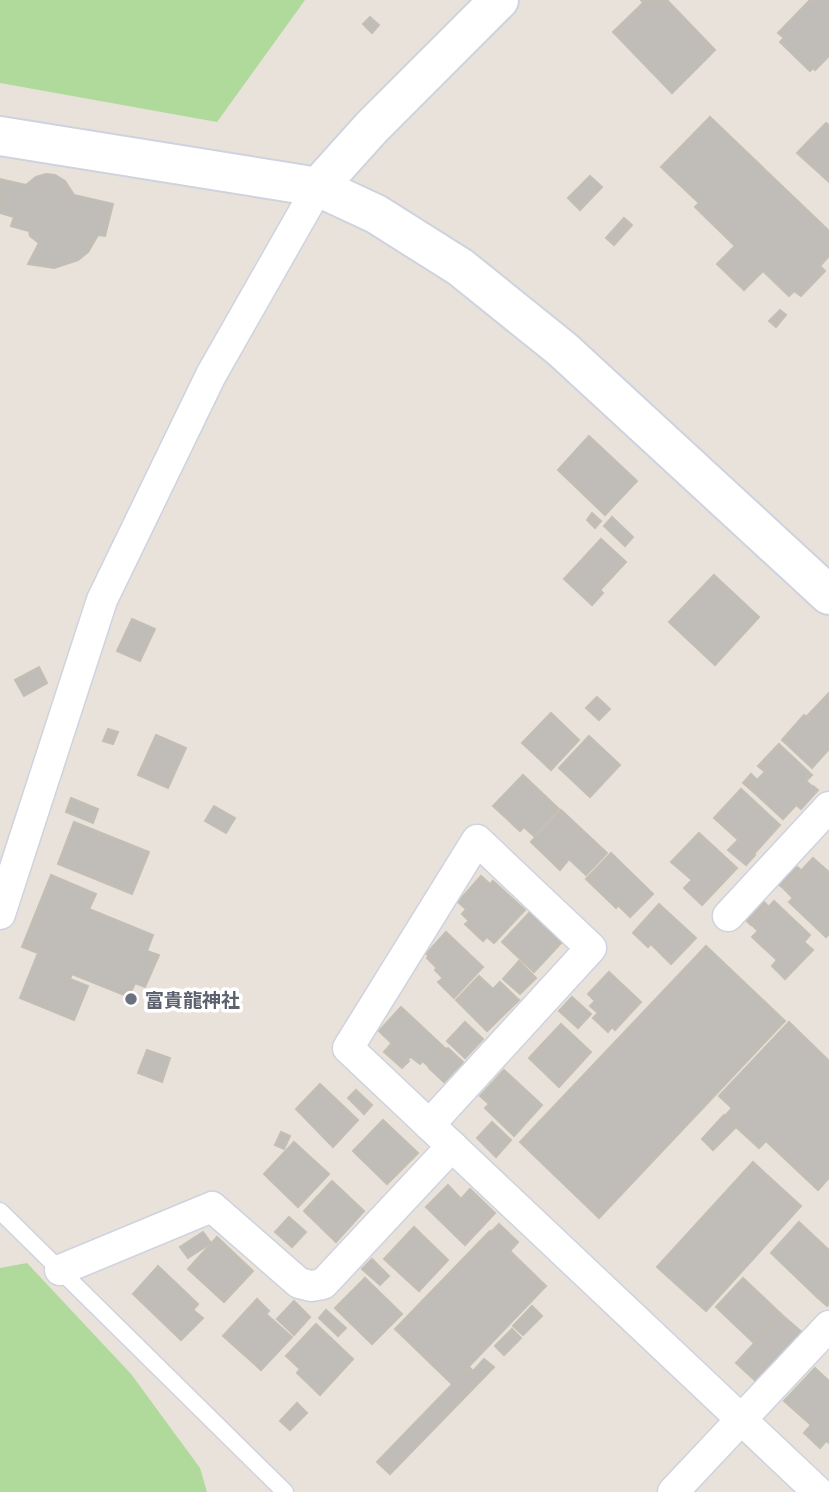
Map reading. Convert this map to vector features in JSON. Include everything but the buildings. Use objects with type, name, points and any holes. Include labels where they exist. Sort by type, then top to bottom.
[{"type":"street","points":[[0,914],[102,600],[211,375],[317,187],[372,127],[499,0]]},
{"type":"street","points":[[0,136],[317,187],[376,214],[460,267],[562,349],[829,596]]},
{"type":"street","points":[[728,916],[829,807]]},
{"type":"street","points":[[429,1125],[591,948],[477,840],[348,1048],[429,1125],[818,1492]]},
{"type":"street","points":[[61,1270],[212,1207],[299,1283],[311,1286],[323,1284],[452,1146]]},
{"type":"street","points":[[673,1492],[829,1326]]},
{"type":"lane","points":[[0,1212],[285,1492]]},
{"type":"green space","points":[[0,0],[305,0],[217,122],[0,83]]},
{"type":"green space","points":[[27,1263],[131,1374],[200,1468],[207,1492],[0,1492],[0,1268]]},
{"type":"place","name":"富貴龍神社","points":[[131,999]]}]
